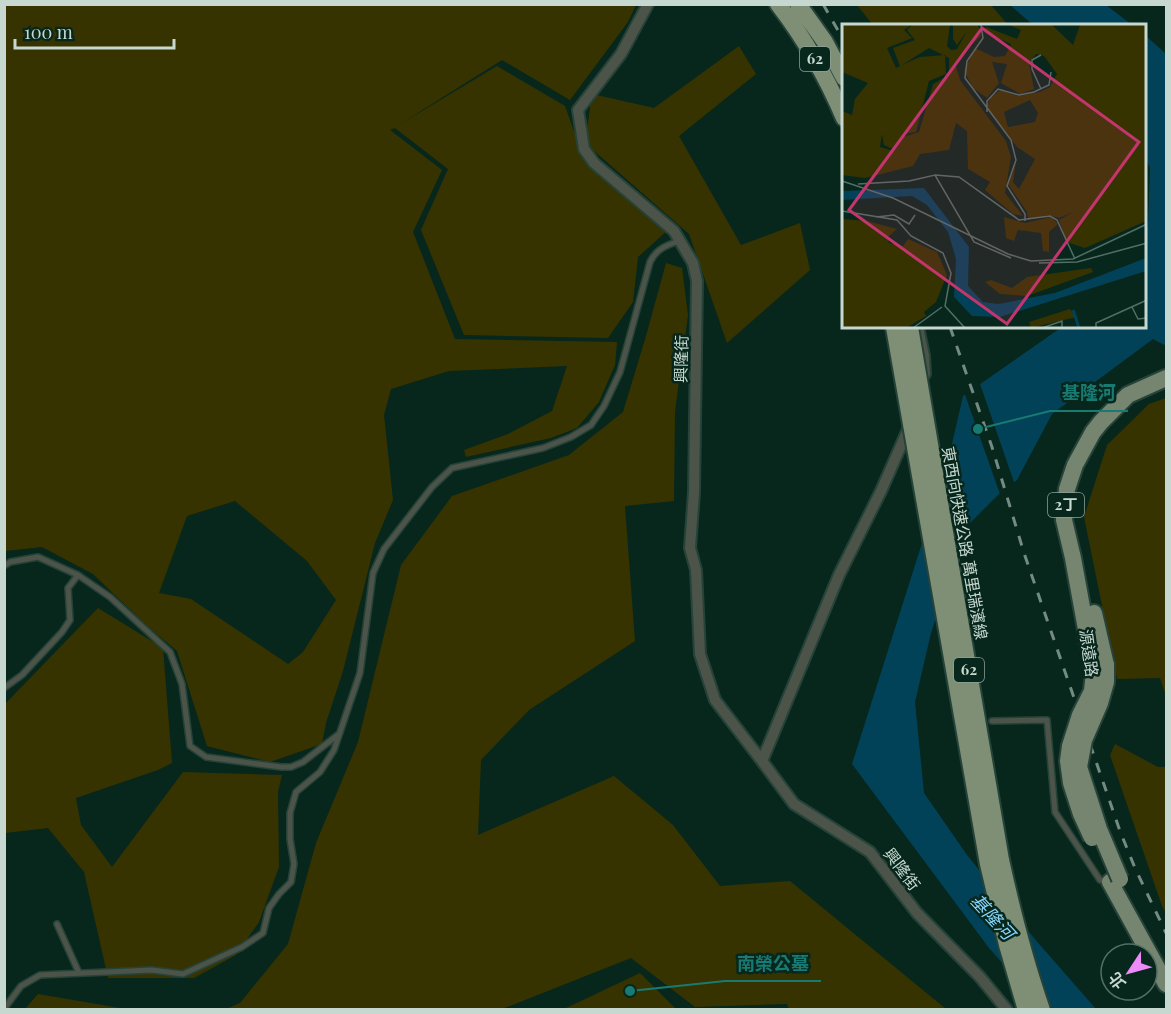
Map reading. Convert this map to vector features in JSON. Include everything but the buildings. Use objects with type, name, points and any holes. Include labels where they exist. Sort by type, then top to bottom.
[{"type":"highway","name":"62","points":[[778,4],[808,47],[842,113]]},
{"type":"highway","name":"62","points":[[798,4],[825,42],[842,74]]},
{"type":"highway","name":"東西向快速公路 萬里瑞濱線","points":[[894,328],[988,864],[1007,945],[1026,1010]]},
{"type":"highway","name":"東西向快速公路 萬里瑞濱線","points":[[909,328],[1001,860],[1023,950],[1042,1010]]},
{"type":"main road","name":"源遠路","points":[[1167,378],[1128,395],[1093,432],[1075,465],[1068,489],[1064,520],[1100,669],[1106,682],[1100,703],[1084,740],[1079,767],[1115,880],[1167,984]]},
{"type":"main road","name":"源遠路","points":[[1100,669],[1074,514],[1077,486],[1089,456],[1108,425],[1134,401],[1167,387]]},
{"type":"main road","name":"源遠路","points":[[1115,880],[1167,961]]},
{"type":"street","name":"興隆街","points":[[648,4],[621,54],[578,110],[584,149],[594,163],[670,227],[693,263],[697,281],[694,492],[690,548],[696,570],[700,654],[715,700],[795,804],[870,852],[917,913],[980,977],[1007,1010]]},
{"type":"street","points":[[787,4],[802,26],[842,101]]},
{"type":"street","points":[[762,761],[839,575],[881,491],[925,392],[924,356],[918,328]]},
{"type":"lane","points":[[4,1010],[21,986],[40,975],[152,970],[183,974],[242,947],[263,933],[269,909],[291,882],[294,864],[290,839],[290,813],[296,792],[320,772],[334,750],[360,673],[374,573],[384,549],[432,487],[452,468],[543,448],[571,437],[591,425],[604,406],[620,372],[652,256],[664,247],[681,241]]},
{"type":"lane","points":[[4,566],[10,562],[38,556],[78,575],[110,597],[170,652],[182,684],[190,746],[206,757],[291,767],[303,762],[340,733]]},
{"type":"lane","points":[[4,688],[22,675],[62,632],[70,620],[68,588],[78,575]]},
{"type":"lane","points":[[993,722],[1047,720],[1055,812],[1100,880],[1115,880]]},
{"type":"lane","points":[[57,924],[79,973]]},
{"type":"shaded area","points":[[5,5],[636,5],[628,22],[570,100],[502,60],[397,126],[497,66],[565,106],[585,162],[668,230],[638,257],[633,302],[608,338],[464,335],[421,230],[448,169],[395,128],[390,130],[442,170],[413,232],[455,339],[617,342],[615,365],[599,402],[577,428],[551,438],[466,457],[464,450],[508,434],[552,411],[567,366],[449,371],[391,389],[384,415],[393,500],[375,543],[322,744],[270,762],[207,746],[177,651],[93,574],[42,547],[5,551]],"holes":[[[235,501],[307,561],[336,600],[303,652],[288,664],[191,599],[159,593],[187,516]]]},
{"type":"shaded area","points":[[857,5],[991,5],[1007,24],[872,24]]},
{"type":"shaded area","points":[[739,46],[756,74],[679,136],[741,245],[800,223],[810,270],[727,343],[689,234],[585,143],[592,94],[654,108]]},
{"type":"shaded area","points":[[666,263],[682,268],[688,315],[675,411],[674,501],[625,506],[635,641],[529,710],[481,760],[478,835],[614,776],[673,825],[720,886],[790,881],[946,1009],[789,1010],[787,1004],[695,1007],[631,958],[502,1009],[226,1009],[240,1003],[288,944],[316,843],[358,742],[401,565],[452,496],[569,455],[623,412]]},
{"type":"shaded area","points":[[1166,398],[1166,696],[1160,678],[1117,679],[1084,517],[1107,445],[1149,404]]},
{"type":"shaded area","points":[[98,608],[163,648],[172,763],[76,798],[81,825],[112,867],[183,772],[282,775],[278,792],[279,867],[259,922],[236,955],[194,978],[108,978],[84,872],[48,828],[5,833],[4,705]]},
{"type":"shaded area","points":[[1115,744],[1158,767],[1166,767],[1166,913],[1110,755]]},
{"type":"shaded area","points":[[640,973],[676,1009],[564,1009]]},
{"type":"shaded area","points":[[38,994],[126,1009],[25,1009]]},
{"type":"water","points":[[1010,5],[1106,5],[1131,24],[1032,24]]},
{"type":"water","points":[[1147,37],[1166,54],[1166,343],[1164,345],[1153,339],[1052,414],[1017,480],[999,494],[961,532],[930,637],[915,702],[924,793],[967,855],[1033,937],[1096,1009],[1043,1009],[989,948],[852,764],[948,461],[963,396],[1061,328],[1147,328],[1147,228],[1150,168],[1147,161]]},
{"type":"pier","points":[[979,381],[1015,485],[1001,497],[964,392]]},
{"type":"railway","points":[[823,4],[842,37]]},
{"type":"railway","points":[[950,328],[992,447],[1024,553],[1120,831],[1166,933]]},
{"type":"place","name":"基隆河","points":[[978,429]]},
{"type":"place","name":"南榮公墓","points":[[630,991]]}]
